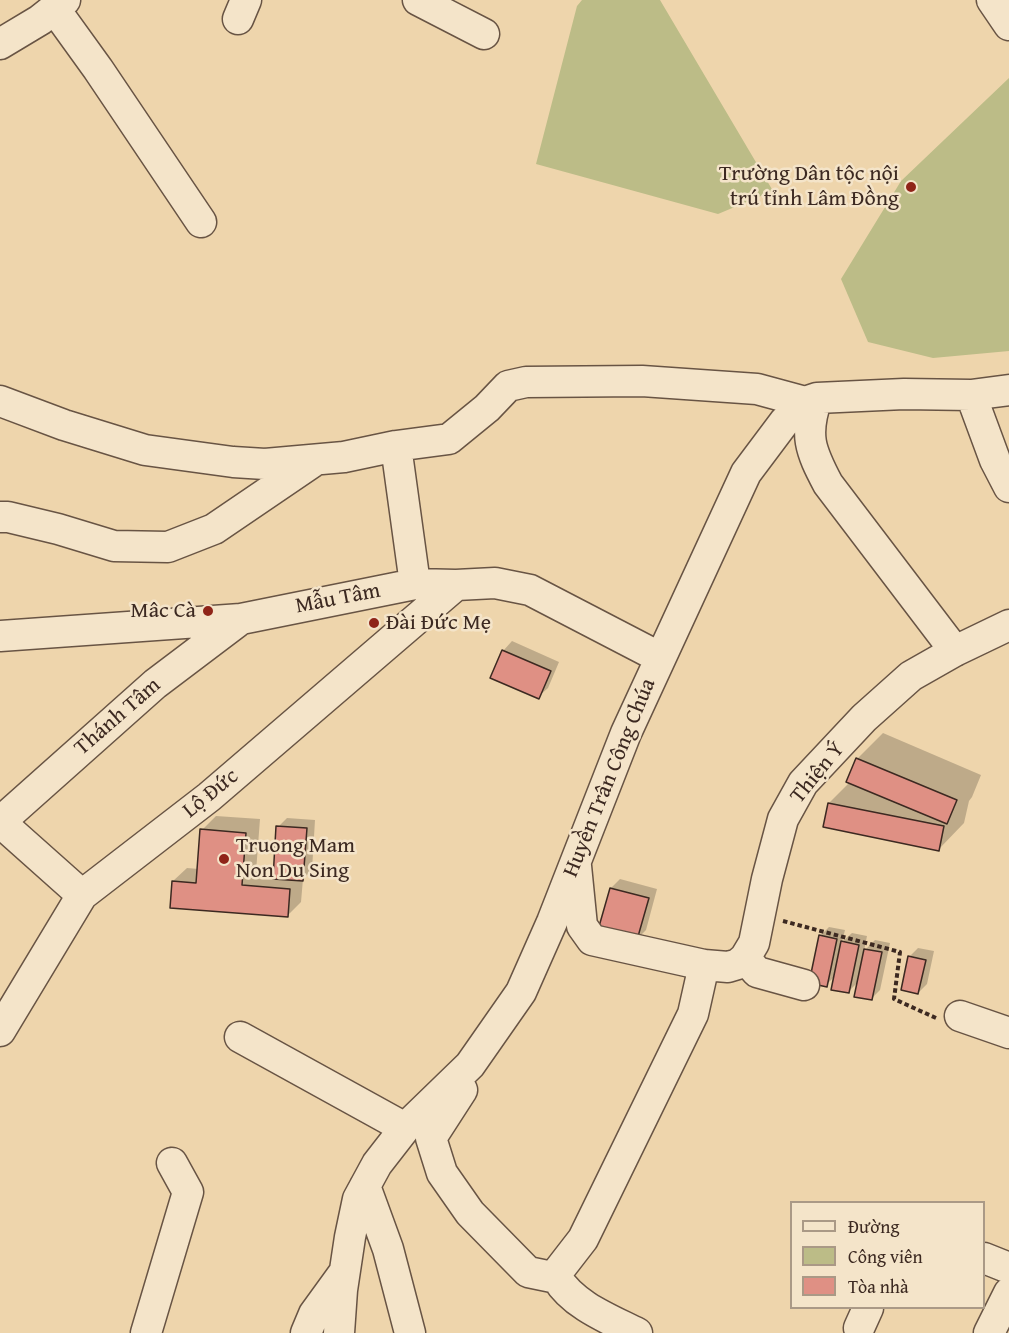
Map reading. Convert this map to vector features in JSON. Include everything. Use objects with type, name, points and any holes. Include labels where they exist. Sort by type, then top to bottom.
[{"type":"street","points":[[418,0],[484,34]]},
{"type":"street","points":[[992,0],[1009,25]]},
{"type":"street","points":[[0,44],[40,20],[59,4],[99,69],[201,222]]},
{"type":"street","points":[[0,401],[64,425],[145,450],[265,464],[344,457],[396,446],[449,439],[487,408],[508,387],[526,382],[642,381],[757,389],[811,400],[904,394],[971,395],[1009,390]]},
{"type":"street","points":[[971,395],[995,460],[1009,487]]},
{"type":"street","points":[[811,400],[809,438],[815,460],[828,484],[955,651]]},
{"type":"street","name":"Huyền Trân Công Chúa","points":[[339,1333],[345,1271],[358,1199],[377,1164],[405,1128],[470,1065],[521,992],[552,922],[626,733],[659,657],[746,473],[785,421],[811,400]]},
{"type":"street","points":[[396,446],[415,584]]},
{"type":"street","points":[[0,517],[58,529],[114,546],[168,547],[214,529],[316,460]]},
{"type":"street","name":"Mẫu Tâm","points":[[0,636],[241,619],[415,584],[495,583],[530,590],[659,657]]},
{"type":"street","name":"Lộ Đức","points":[[0,1031],[82,895],[209,797],[456,585]]},
{"type":"street","name":"Thánh Tâm","points":[[0,822],[155,684],[241,619]]},
{"type":"street","name":"Thiện Ý","points":[[745,958],[754,943],[767,879],[783,819],[803,783],[864,718],[911,676],[955,651],[1009,625]]},
{"type":"street","points":[[0,822],[82,895]]},
{"type":"street","points":[[576,861],[582,926],[592,940],[704,965],[728,967],[738,964],[745,958],[757,972],[804,985]]},
{"type":"street","points":[[557,1278],[559,1270],[583,1239],[693,1014],[704,965]]},
{"type":"street","points":[[960,1016],[1009,1033]]},
{"type":"street","points":[[240,1037],[405,1128]]},
{"type":"street","points":[[470,1065],[469,1081],[431,1138],[442,1173],[470,1213],[528,1272],[557,1278],[593,1324],[637,1333]]},
{"type":"street","points":[[146,1333],[188,1192],[172,1163]]},
{"type":"street","points":[[365,1186],[388,1249],[411,1327]]},
{"type":"street","points":[[985,1258],[1009,1268]]},
{"type":"street","points":[[306,1333],[314,1314],[345,1271]]},
{"type":"street","points":[[988,1333],[1009,1293]]},
{"type":"path","points":[[759,915],[900,952],[894,999],[921,1013]]},
{"type":"green space","points":[[582,0],[660,0],[773,191],[718,214],[536,164],[577,6]]},
{"type":"green space","points":[[1009,78],[1009,351],[933,358],[868,342],[841,279],[901,181]]},
{"type":"building","points":[[502,650],[551,671],[539,699],[490,678]]},
{"type":"building","points":[[856,758],[957,800],[947,824],[846,782]]},
{"type":"building","points":[[828,803],[944,826],[939,851],[823,827]]},
{"type":"building","points":[[276,826],[307,828],[303,881],[273,879]]},
{"type":"building","points":[[200,829],[246,833],[242,885],[290,889],[288,917],[170,908],[172,881],[196,883]]},
{"type":"building","points":[[610,888],[649,898],[637,940],[598,930]]},
{"type":"building","points":[[819,935],[837,939],[827,987],[809,983]]},
{"type":"building","points":[[841,941],[859,945],[849,993],[831,990]]},
{"type":"building","points":[[864,949],[882,952],[872,1000],[854,997]]},
{"type":"building","points":[[908,956],[926,960],[918,994],[901,990]]},
{"type":"place","name":"Trường Dân tộc nội trú tỉnh Lâm Đồng","points":[[911,187]]},
{"type":"place","name":"Mâc Cà","points":[[208,611]]},
{"type":"place","name":"Đài Đức Mẹ","points":[[374,623]]},
{"type":"place","name":"Truong Mam Non Du Sing","points":[[224,859]]}]
